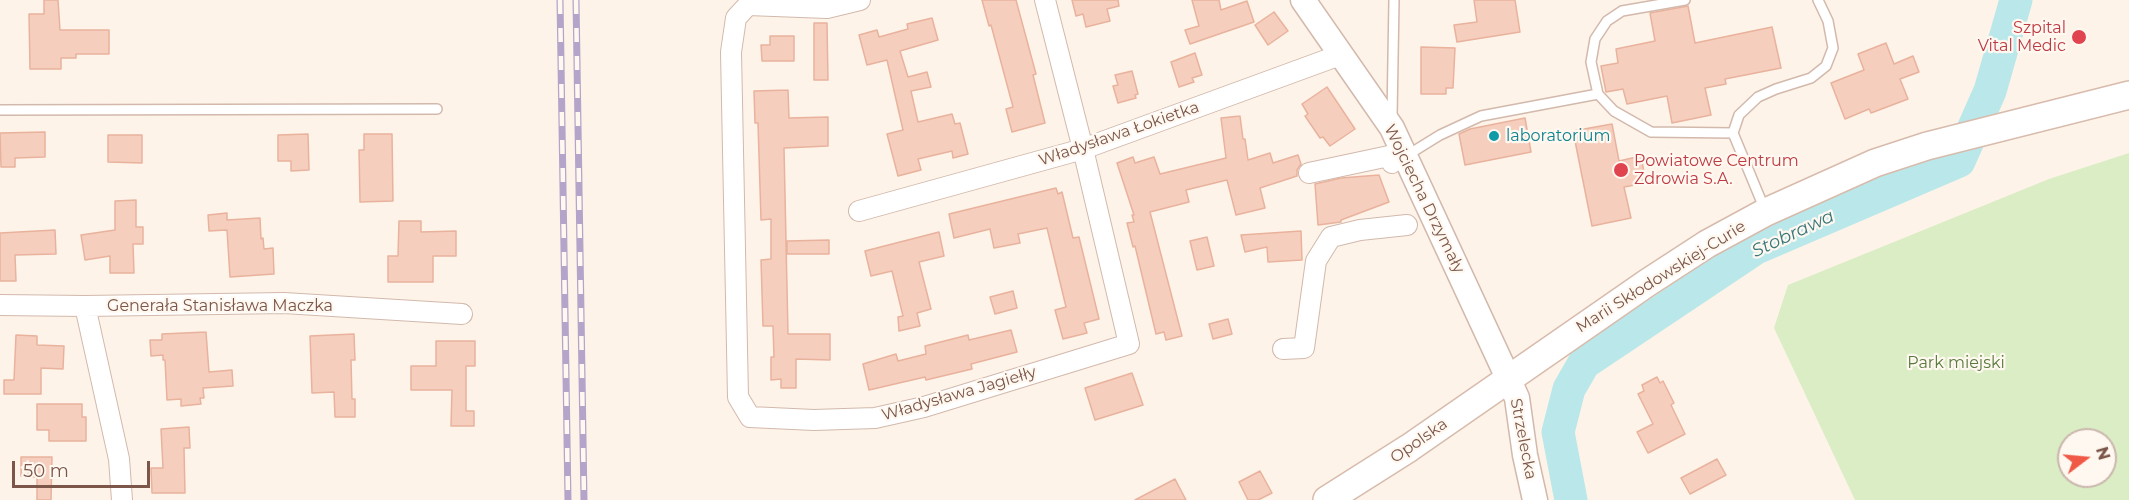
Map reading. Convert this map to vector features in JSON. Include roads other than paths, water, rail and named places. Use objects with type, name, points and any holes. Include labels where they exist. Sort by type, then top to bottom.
[{"type":"main road","name":"Marii Skłodowskiej-Curie","points":[[1508,378],[1707,244],[1766,212],[1875,163],[1937,143],[2129,95]]},
{"type":"main road","name":"Opolska","points":[[1327,500],[1409,448],[1508,378]]},
{"type":"street","name":"Władysława Jagiełły","points":[[860,0],[827,8],[748,5],[736,18],[731,52],[738,397],[750,417],[814,420],[875,418],[924,407],[1129,344],[1045,0]]},
{"type":"street","name":"Wojciecha Drzymały","points":[[1303,0],[1392,128],[1399,160],[1508,378]]},
{"type":"street","name":"Władysława Łokietka","points":[[859,211],[1083,149],[1340,55]]},
{"type":"street","points":[[1309,173],[1389,156],[1399,160]]},
{"type":"street","points":[[1282,349],[1304,348],[1316,261],[1331,237],[1360,230],[1407,225]]},
{"type":"street","name":"Generała Stanisława Maczka","points":[[0,305],[284,303],[462,314]]},
{"type":"street","name":"Generała Stanisława Maczka","points":[[85,306],[119,459],[123,500]]},
{"type":"street","name":"Strzelecka","points":[[1508,378],[1517,398],[1525,455],[1535,500]]},
{"type":"lane","points":[[1392,128],[1394,0]]},
{"type":"lane","points":[[1685,0],[1622,11],[1607,21],[1595,39],[1591,62],[1598,94],[1614,111],[1651,132],[1733,133]]},
{"type":"lane","points":[[1766,212],[1733,133],[1739,115],[1758,97],[1810,78],[1826,66],[1833,48],[1828,21],[1818,0]]},
{"type":"lane","points":[[1399,160],[1440,135],[1481,116],[1598,94]]},
{"type":"lane","points":[[0,110],[437,109]]},
{"type":"waterway","name":"Stobrawa","points":[[1571,500],[1558,432],[1569,389],[1584,363],[1756,248],[1959,161],[1990,91],[2016,0]]},
{"type":"railway","points":[[560,0],[568,500]]},
{"type":"railway","points":[[576,0],[584,500]]},
{"type":"place","name":"Szpital Vital Medic","points":[[2079,37]]},
{"type":"place","name":"laboratorium","points":[[1494,136]]},
{"type":"place","name":"Powiatowe Centrum Zdrowia S.A.","points":[[1621,170]]},
{"type":"park label","name":"Park miejski","points":[[1956,363]]}]
